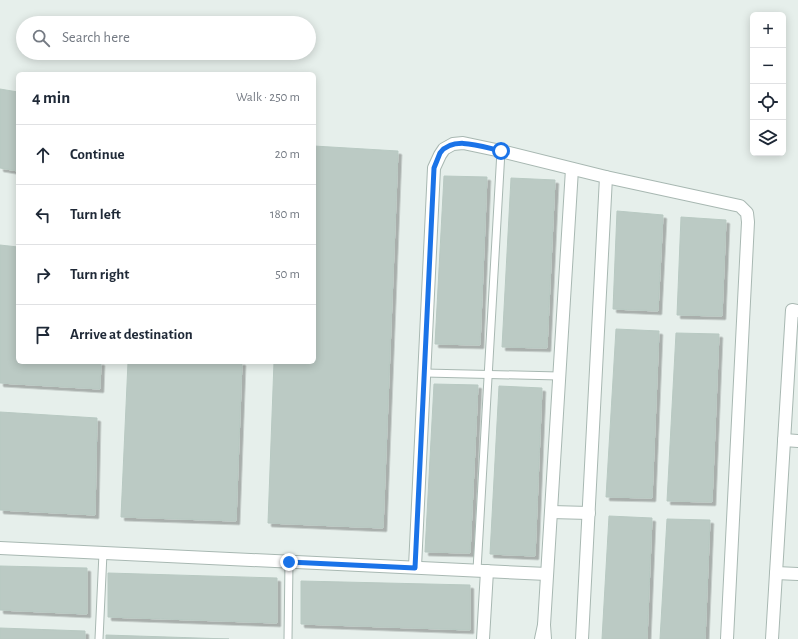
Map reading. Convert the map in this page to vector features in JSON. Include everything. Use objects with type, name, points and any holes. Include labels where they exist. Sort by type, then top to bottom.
[{"type":"street","points":[[415,568],[434,168],[440,154],[444,149],[453,144],[463,143],[501,151],[606,178],[740,206],[747,213],[748,222],[727,639]]},
{"type":"street","points":[[541,639],[544,625],[548,574],[572,169]]},
{"type":"street","points":[[582,639],[606,178]]},
{"type":"street","points":[[772,639],[792,310],[798,311]]},
{"type":"street","points":[[784,440],[798,440]]},
{"type":"street","points":[[551,512],[589,513]]},
{"type":"street","points":[[0,548],[548,574]]},
{"type":"street","points":[[482,571],[484,639]]},
{"type":"street","points":[[776,573],[798,574]]},
{"type":"street","points":[[544,625],[545,639]]},
{"type":"lane","points":[[482,571],[488,374],[501,151]]},
{"type":"lane","points":[[425,373],[559,376]]},
{"type":"lane","points":[[99,639],[103,553]]},
{"type":"lane","points":[[288,639],[289,562]]},
{"type":"building","points":[[0,89],[16,92],[16,171],[0,168]]},
{"type":"building","points":[[316,146],[398,151],[383,528],[268,523],[274,364],[316,364]]},
{"type":"building","points":[[444,176],[487,177],[480,345],[435,344]]},
{"type":"building","points":[[511,178],[555,180],[547,348],[502,347]]},
{"type":"building","points":[[617,211],[663,215],[658,311],[613,309]]},
{"type":"building","points":[[681,217],[726,220],[722,316],[677,315]]},
{"type":"building","points":[[0,245],[16,247],[16,364],[101,364],[100,389],[0,383]]},
{"type":"building","points":[[616,329],[659,331],[652,498],[606,497]]},
{"type":"building","points":[[676,333],[719,334],[712,502],[667,501]]},
{"type":"building","points":[[128,364],[242,364],[236,521],[121,517]]},
{"type":"building","points":[[434,384],[478,385],[470,553],[425,552]]},
{"type":"building","points":[[499,386],[542,388],[535,556],[490,554]]},
{"type":"building","points":[[0,412],[97,418],[95,515],[0,510]]},
{"type":"building","points":[[609,516],[652,518],[647,639],[602,639]]},
{"type":"building","points":[[667,519],[710,520],[705,639],[660,639]]},
{"type":"building","points":[[0,566],[87,568],[87,614],[0,610]]},
{"type":"building","points":[[108,573],[277,578],[277,623],[108,617]]},
{"type":"building","points":[[301,581],[470,585],[470,630],[301,624]]},
{"type":"building","points":[[0,628],[85,631],[85,639],[0,639]]},
{"type":"building","points":[[106,635],[229,639],[106,639]]},
{"type":"route","points":[[289,562],[415,568],[434,168],[440,154],[444,149],[453,144],[463,143],[501,151]]}]
